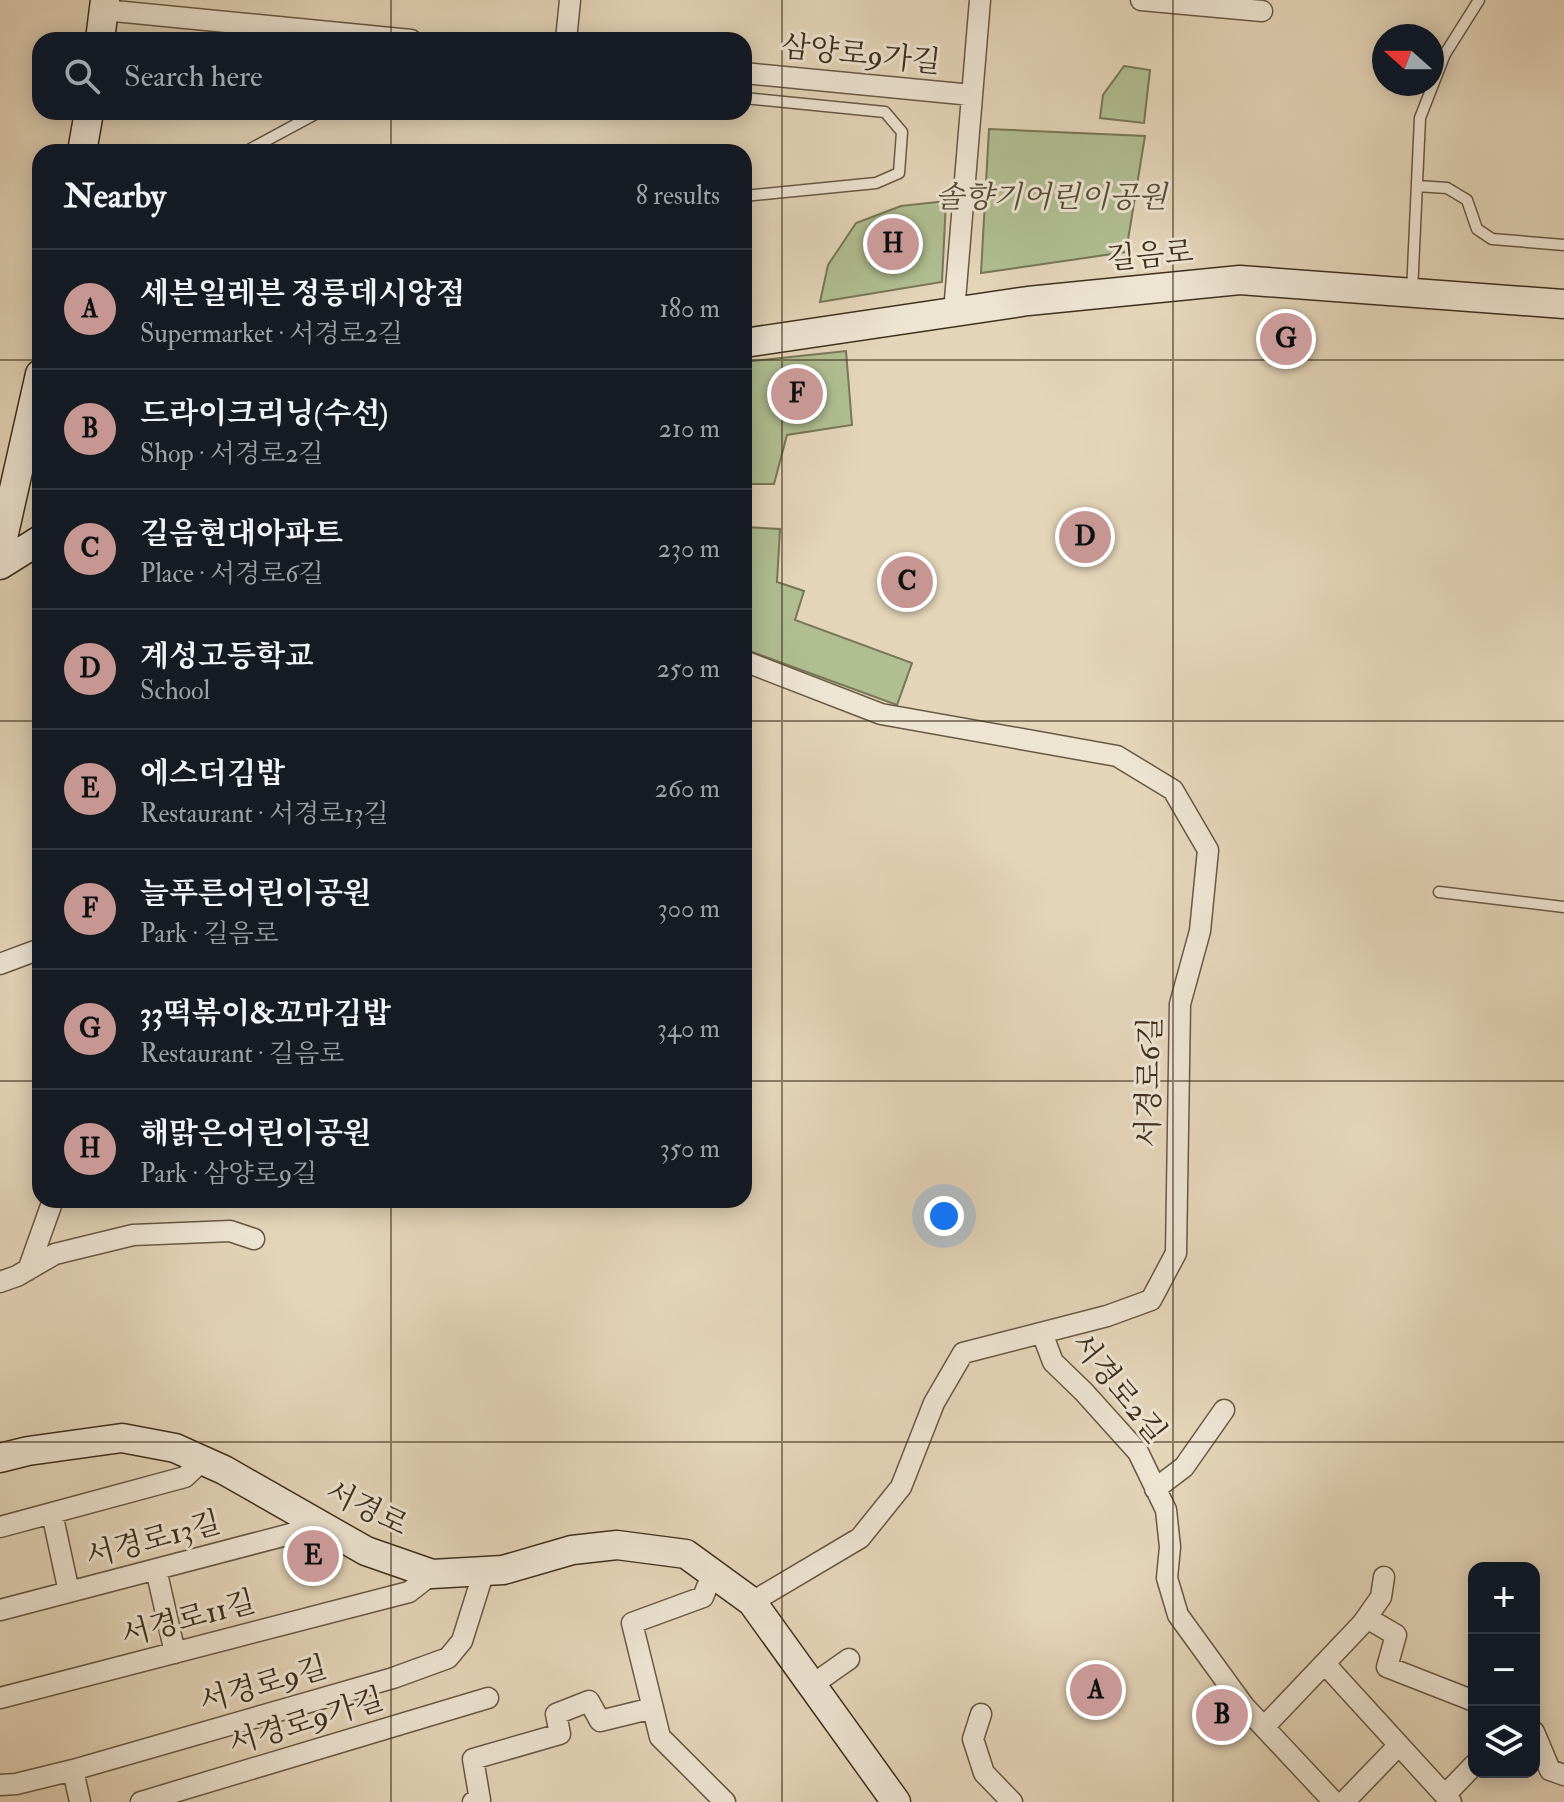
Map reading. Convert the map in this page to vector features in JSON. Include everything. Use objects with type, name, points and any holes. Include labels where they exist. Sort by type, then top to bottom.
[{"type":"street","points":[[567,32],[570,0]]},
{"type":"street","points":[[954,312],[980,0]]},
{"type":"street","points":[[1141,0],[1262,11]]},
{"type":"street","points":[[101,32],[104,5],[341,32]]},
{"type":"street","name":"삼양로9가길","points":[[752,74],[972,95]]},
{"type":"street","points":[[83,144],[88,120]]},
{"type":"street","name":"길음로","points":[[752,342],[1028,301],[1240,280],[1564,304]]},
{"type":"street","points":[[0,551],[32,409]]},
{"type":"street","points":[[0,565],[32,545]]},
{"type":"street","name":"서경로6길","points":[[752,664],[881,714],[1117,756],[1173,790],[1208,850],[1200,931],[1180,1004],[1176,1253],[1151,1300],[1107,1316],[963,1353],[934,1403],[901,1487],[860,1538],[752,1602]]},
{"type":"street","points":[[0,964],[32,952]]},
{"type":"street","points":[[28,1270],[50,1208]]},
{"type":"street","points":[[0,1282],[55,1254],[133,1235],[230,1231],[254,1239]]},
{"type":"street","name":"서경로2길","points":[[1042,1333],[1053,1362],[1138,1452],[1166,1510],[1170,1547],[1167,1578],[1178,1615],[1244,1706],[1334,1802]]},
{"type":"street","points":[[1155,1489],[1184,1467],[1224,1410]]},
{"type":"street","name":"서경로","points":[[0,1458],[122,1438],[175,1448],[224,1470],[366,1551],[432,1574],[503,1570],[572,1550],[617,1545],[686,1554],[752,1602],[896,1802]]},
{"type":"street","points":[[0,1527],[185,1477],[202,1461]]},
{"type":"street","points":[[52,1513],[69,1592]]},
{"type":"street","name":"서경로13길","points":[[0,1610],[321,1526]]},
{"type":"street","points":[[156,1569],[175,1653]]},
{"type":"street","name":"서경로9길","points":[[0,1785],[73,1770],[393,1678],[448,1658],[462,1641],[484,1571]]},
{"type":"street","points":[[713,1572],[703,1597],[632,1623],[660,1737],[725,1802]]},
{"type":"street","name":"서경로11길","points":[[0,1698],[409,1592],[432,1574]]},
{"type":"street","points":[[1264,1727],[1367,1618],[1381,1597],[1384,1577]]},
{"type":"street","points":[[1367,1618],[1396,1635],[1387,1667],[1468,1699]]},
{"type":"street","points":[[812,1685],[849,1659]]},
{"type":"street","points":[[1325,1664],[1448,1799],[1468,1773]]},
{"type":"street","name":"서경로9가길","points":[[141,1802],[488,1698]]},
{"type":"street","points":[[473,1802],[480,1800],[473,1759],[560,1734],[556,1714],[589,1701],[600,1721],[653,1708]]},
{"type":"street","points":[[981,1714],[973,1739],[984,1773],[1012,1802]]},
{"type":"street","points":[[1344,1802],[1399,1745]]},
{"type":"street","points":[[1540,1746],[1550,1770],[1564,1775]]},
{"type":"street","points":[[73,1770],[80,1802]]},
{"type":"lane","points":[[1411,294],[1420,118],[1445,54],[1479,0]]},
{"type":"lane","points":[[752,99],[885,112],[902,132],[899,173],[876,183],[752,195]]},
{"type":"lane","points":[[260,144],[304,120]]},
{"type":"lane","points":[[1417,186],[1447,188],[1467,200],[1477,229],[1492,239],[1564,245]]},
{"type":"lane","points":[[1439,892],[1564,907]]},
{"type":"green space","points":[[1124,66],[1150,70],[1144,123],[1100,118],[1103,95]]},
{"type":"green space","name":"솔향기어린이공원","points":[[989,129],[1145,136],[1126,252],[981,273]]},
{"type":"green space","points":[[946,201],[942,282],[820,302],[828,265],[856,223],[901,206]]},
{"type":"green space","points":[[846,351],[852,425],[787,435],[774,484],[752,484],[752,361]]},
{"type":"green space","points":[[752,527],[780,529],[777,582],[804,591],[795,620],[912,663],[897,705],[752,652]]},
{"type":"place","name":"해맑은어린이공원","points":[[893,244]]},
{"type":"place","name":"33떡볶이&꼬마김밥","points":[[1286,339]]},
{"type":"place","name":"늘푸른어린이공원","points":[[797,394]]},
{"type":"place","name":"계성고등학교","points":[[1085,537]]},
{"type":"place","name":"길음현대아파트","points":[[907,582]]},
{"type":"place","name":"에스더김밥","points":[[313,1556]]},
{"type":"place","name":"세븐일레븐 정릉데시앙점","points":[[1096,1690]]},
{"type":"place","name":"드라이크리닝(수선)","points":[[1222,1715]]}]
